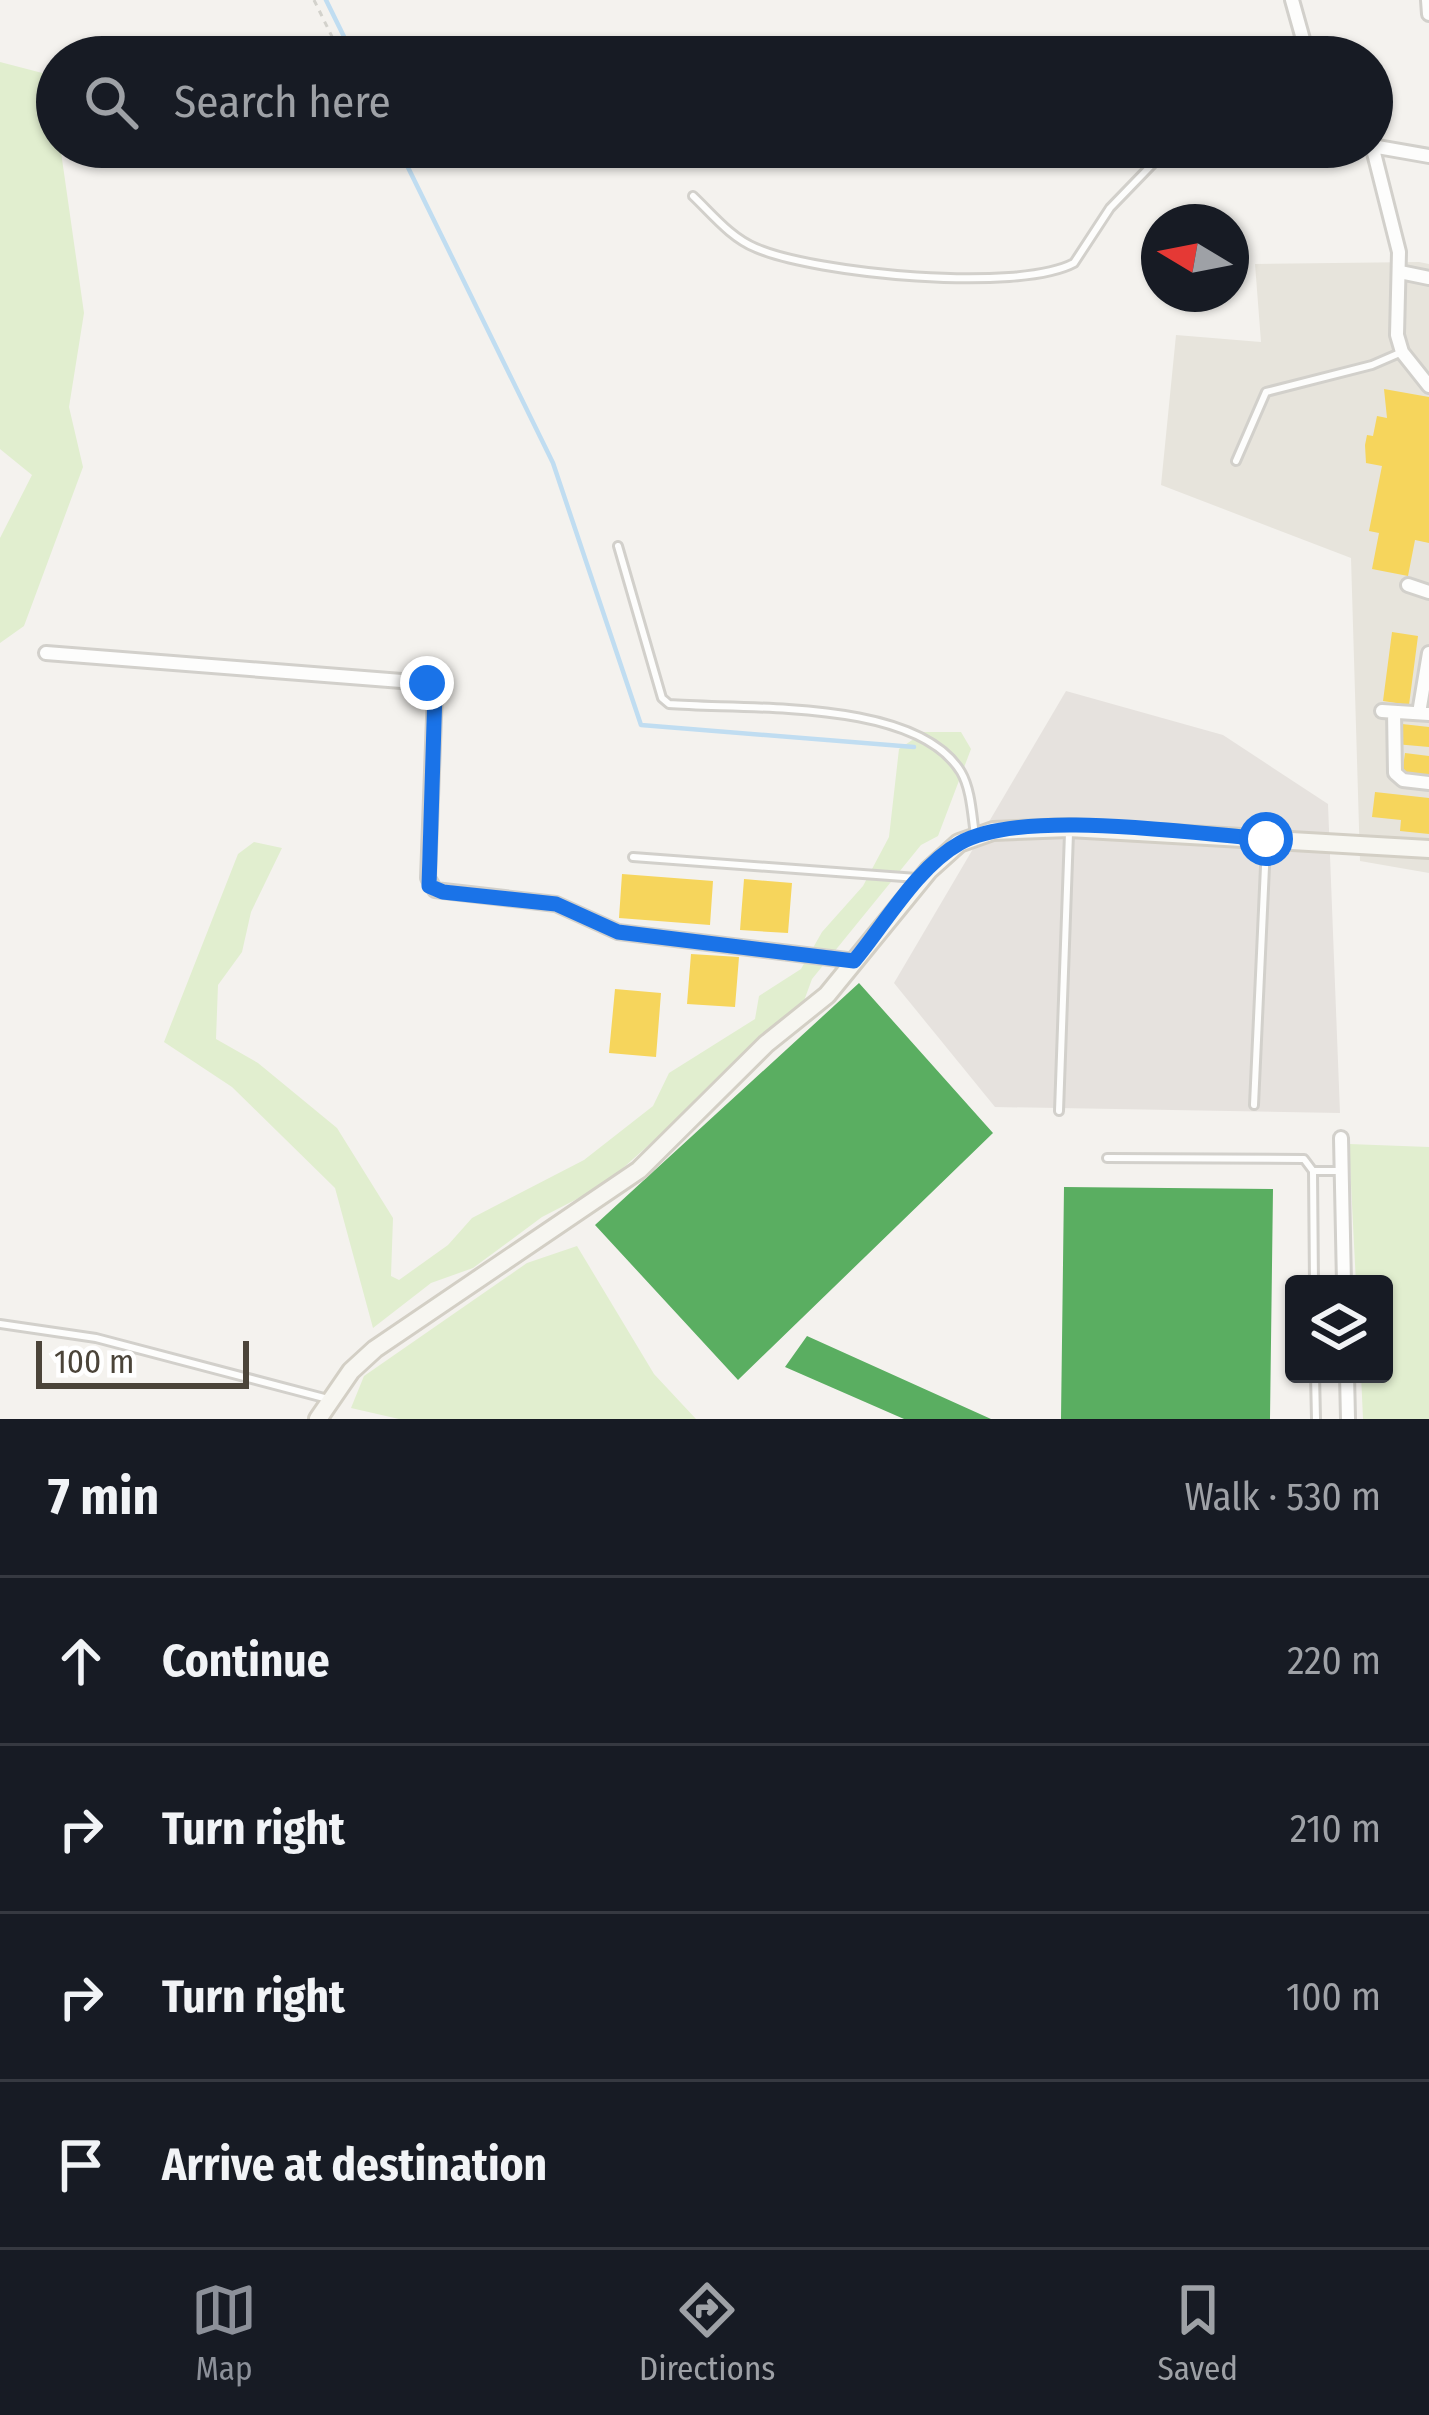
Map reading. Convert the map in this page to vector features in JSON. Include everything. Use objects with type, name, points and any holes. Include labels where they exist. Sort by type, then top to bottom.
[{"type":"street","points":[[1292,0],[1302,36]]},
{"type":"street","points":[[1428,0],[1429,14]]},
{"type":"street","points":[[1393,150],[1429,156]]},
{"type":"street","points":[[1382,168],[1400,272],[1396,335],[1402,352],[1429,386]]},
{"type":"street","points":[[1400,272],[1429,278]]},
{"type":"street","points":[[1408,585],[1429,592]]},
{"type":"street","points":[[46,653],[427,683],[435,691],[428,878],[435,890],[556,904],[618,932],[854,961]]},
{"type":"street","points":[[1429,653],[1424,714],[1388,712],[1395,773],[1403,780],[1429,783]]},
{"type":"street","points":[[318,1419],[328,1399],[375,1349],[639,1171],[766,1044],[827,995],[922,879],[959,843],[993,831],[1069,828],[1429,849]]},
{"type":"street","points":[[1341,1138],[1344,1275]]},
{"type":"street","points":[[1347,1383],[1348,1419]]},
{"type":"lane","points":[[693,196],[736,237],[768,253],[880,275],[1036,273],[1074,263],[1110,208],[1149,168]]},
{"type":"lane","points":[[1236,461],[1266,392],[1372,365],[1402,352]]},
{"type":"lane","points":[[618,546],[662,698],[670,704],[866,718],[910,731],[950,758],[962,773],[975,838]]},
{"type":"lane","points":[[1059,1112],[1069,828]]},
{"type":"lane","points":[[1254,1105],[1266,839]]},
{"type":"lane","points":[[633,857],[922,879]]},
{"type":"lane","points":[[1107,1158],[1304,1160],[1313,1171],[1314,1275]]},
{"type":"lane","points":[[1313,1171],[1340,1171]]},
{"type":"lane","points":[[0,1324],[96,1338],[328,1399]]},
{"type":"lane","points":[[1315,1383],[1316,1419]]},
{"type":"path","points":[[314,0],[332,36]]},
{"type":"shaded area","points":[[1255,264],[1429,264],[1429,873],[1360,861],[1351,558],[1161,485],[1176,335],[1261,342]]},
{"type":"shaded area","points":[[1066,691],[1223,735],[1328,804],[1340,1113],[995,1107],[894,983]]},
{"type":"green space","points":[[0,62],[36,71],[36,168],[63,168],[84,313],[69,407],[83,467],[24,626],[0,643],[0,538],[32,475],[0,449]]},
{"type":"green space","points":[[924,732],[961,732],[971,749],[938,836],[921,845],[812,979],[801,1009],[604,1185],[542,1217],[473,1268],[431,1283],[373,1328],[335,1188],[232,1087],[164,1042],[238,854],[254,842],[282,848],[251,912],[242,952],[218,985],[216,1039],[258,1063],[337,1128],[393,1218],[391,1276],[399,1280],[448,1245],[472,1218],[584,1160],[653,1106],[669,1073],[755,1019],[759,996],[801,969],[822,932],[863,886],[889,837],[899,749]]},
{"type":"green space","points":[[1349,1144],[1429,1147],[1429,1419],[1363,1419],[1361,1383],[1393,1383],[1393,1275],[1356,1275]]},
{"type":"green space","points":[[577,1246],[654,1374],[696,1419],[399,1419],[351,1408],[364,1376],[527,1263]]},
{"type":"building: Homes","points":[[1384,389],[1429,397],[1429,543],[1415,540],[1408,576],[1372,569],[1379,533],[1369,531],[1382,466],[1366,463],[1365,445],[1367,435],[1373,436],[1377,416],[1387,418]]},
{"type":"building: Homes","points":[[1392,632],[1418,636],[1409,705],[1383,701]]},
{"type":"building: Homes","points":[[1402,724],[1429,727],[1429,747],[1395,744]]},
{"type":"building: Homes","points":[[1405,753],[1429,756],[1429,777],[1402,774]]},
{"type":"building: Homes","points":[[1375,792],[1429,798],[1429,834],[1400,831],[1401,820],[1372,817]]},
{"type":"building: Homes","points":[[622,874],[713,881],[710,925],[619,918]]},
{"type":"building: Homes","points":[[744,879],[792,883],[788,933],[740,930]]},
{"type":"building: Homes","points":[[691,954],[739,957],[735,1007],[687,1004]]},
{"type":"building: Homes","points":[[615,989],[661,993],[656,1057],[609,1053]]},
{"type":"building: Public","points":[[859,983],[993,1133],[738,1380],[595,1225]]},
{"type":"building: Public","points":[[1064,1187],[1273,1189],[1270,1419],[1061,1419]]},
{"type":"building: Public","points":[[807,1336],[991,1419],[904,1419],[785,1367]]},
{"type":"waterway","points":[[326,0],[344,36]]},
{"type":"waterway","points":[[408,168],[553,463],[641,725],[914,747]]},
{"type":"route","points":[[427,683],[435,691],[429,886],[443,892],[571,907],[618,932],[854,961],[929,870],[959,843],[993,831],[1133,829],[1266,839]]}]
